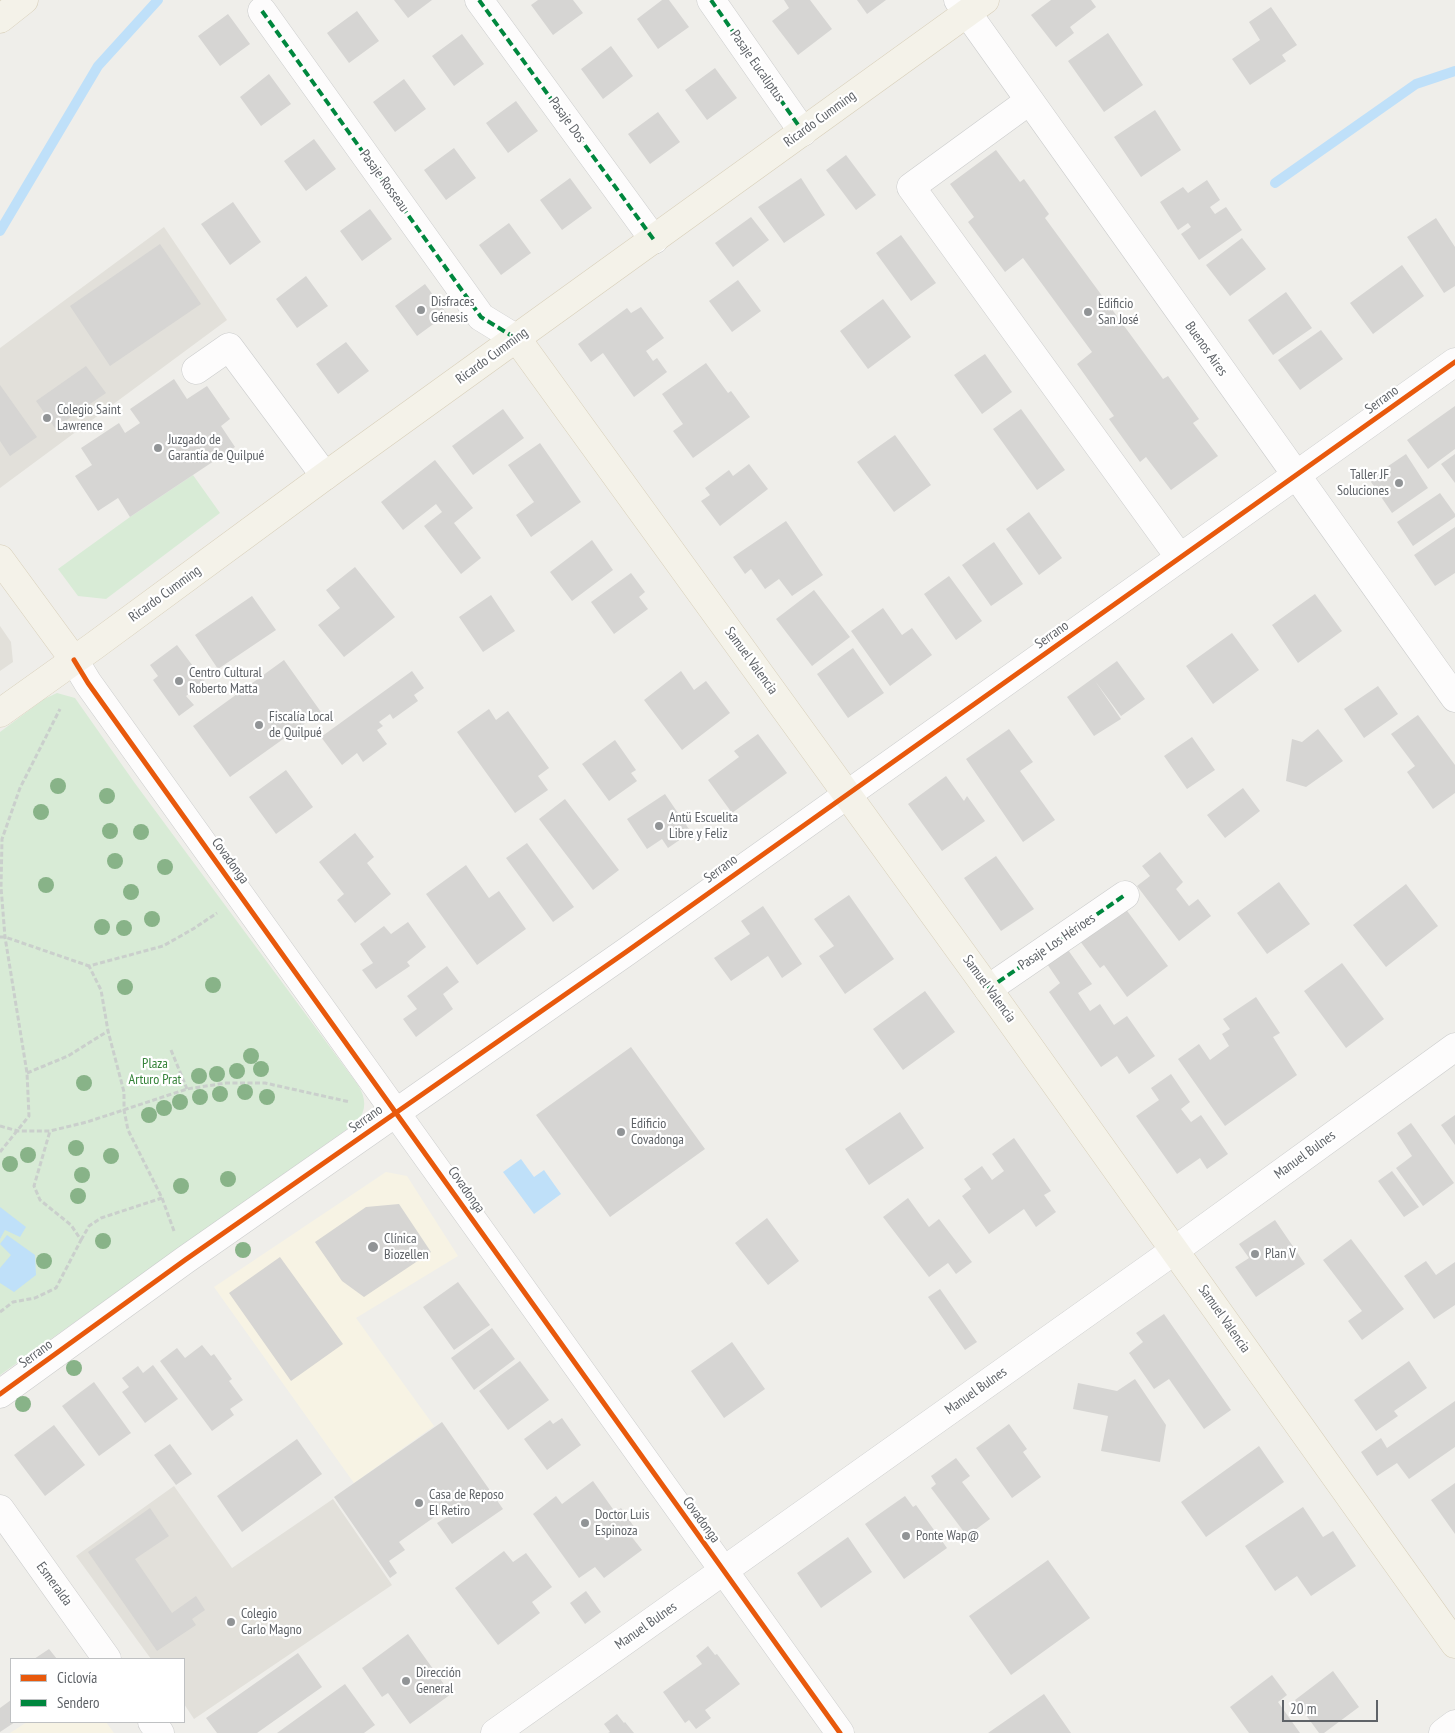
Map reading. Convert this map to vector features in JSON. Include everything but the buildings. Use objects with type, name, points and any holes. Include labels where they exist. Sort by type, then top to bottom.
[{"type":"main road","points":[[0,19],[24,0]]},
{"type":"main road","name":"Ricardo Cumming","points":[[0,713],[803,132],[970,4]]},
{"type":"main road","name":"Samuel Valencia","points":[[517,339],[988,989],[1455,1644]]},
{"type":"main road","name":"Covadonga","points":[[0,559],[74,660]]},
{"type":"street","name":"Pasaje Dos","points":[[480,0],[654,240]]},
{"type":"street","name":"Pasaje Eucaliptus","points":[[711,0],[803,132]]},
{"type":"street","name":"Buenos Aires","points":[[970,4],[1029,101],[1455,698]]},
{"type":"street","name":"Pasaje Rosseau","points":[[262,11],[481,317],[517,339]]},
{"type":"street","points":[[1029,101],[910,187],[1180,558]]},
{"type":"street","points":[[196,370],[228,346],[325,476]]},
{"type":"street","name":"Serrano","points":[[0,1394],[185,1260],[626,952],[1455,362]]},
{"type":"street","name":"Covadonga","points":[[74,660],[88,683],[840,1733]]},
{"type":"street","name":"Pasaje Los Hérioes","points":[[988,989],[1125,895]]},
{"type":"street","name":"Manuel Bulnes","points":[[500,1732],[724,1570],[1175,1250],[1455,1047]]},
{"type":"street","name":"Esmeralda","points":[[0,1510],[106,1658]]},
{"type":"street","points":[[1443,1733],[1455,1724]]},
{"type":"path","points":[[0,1152],[28,1116],[27,1073],[2,937],[2,839],[20,788],[61,707]]},
{"type":"path","points":[[2,937],[89,966],[163,946],[242,897]]},
{"type":"path","points":[[89,966],[101,990],[108,1031],[124,1092],[124,1110],[128,1130],[162,1198],[185,1260]]},
{"type":"path","points":[[27,1073],[68,1056],[108,1031]]},
{"type":"path","points":[[170,1050],[187,1089]]},
{"type":"path","points":[[0,1126],[18,1130],[50,1131],[124,1110],[187,1089],[226,1083],[265,1084],[396,1112]]},
{"type":"path","points":[[50,1131],[34,1186],[40,1200],[71,1226],[81,1240]]},
{"type":"path","points":[[0,1312],[13,1302],[35,1298],[56,1288],[89,1226],[101,1218],[162,1198]]},
{"type":"shaded area","name":"Colegio Saint Lawrence","points":[[164,227],[227,320],[0,488],[0,348]]},
{"type":"shaded area","points":[[0,626],[11,642],[13,662],[0,671]]},
{"type":"shaded area","points":[[386,1172],[407,1176],[458,1256],[356,1318],[434,1426],[354,1483],[214,1287]]},
{"type":"shaded area","name":"Colegio Carlo Magno","points":[[174,1486],[232,1568],[333,1499],[392,1585],[194,1719],[185,1706],[185,1658],[150,1658],[76,1556]]},
{"type":"shaded area","points":[[25,1723],[107,1723],[114,1733],[10,1733]]},
{"type":"green space","points":[[193,475],[220,513],[106,599],[78,596],[58,569],[130,517]]},
{"type":"green space","name":"Plaza Arturo Prat","points":[[57,693],[75,698],[134,782],[358,1085],[363,1095],[364,1108],[357,1122],[0,1375],[0,732],[44,699]]},
{"type":"water","points":[[521,1159],[534,1177],[544,1170],[561,1194],[534,1214],[503,1172]]},
{"type":"water","points":[[0,1207],[26,1227],[20,1237],[5,1230],[0,1239]]},
{"type":"water","points":[[7,1235],[35,1255],[36,1275],[14,1292],[0,1283],[0,1268],[11,1255],[0,1244]]},
{"type":"waterway","points":[[0,231],[98,66],[158,0]]},
{"type":"waterway","points":[[1275,183],[1416,84],[1455,71]]},
{"type":"marked path","points":[[479,0],[654,240]]},
{"type":"marked path","points":[[711,0],[803,132]]},
{"type":"marked path","points":[[262,11],[481,317],[517,339]]},
{"type":"marked path","points":[[988,989],[1125,895]]},
{"type":"cycle path","points":[[0,1394],[185,1260],[626,952],[1455,362]]},
{"type":"cycle path","points":[[74,660],[88,683],[840,1733]]},
{"type":"place","name":"Disfraces Génesis","points":[[421,310]]},
{"type":"place","name":"Edificio San José","points":[[1088,312]]},
{"type":"place","name":"Colegio Saint Lawrence","points":[[47,418]]},
{"type":"place","name":"Juzgado de Garantía de Quilpué","points":[[158,448]]},
{"type":"place","name":"Taller JF Soluciones","points":[[1399,483]]},
{"type":"place","name":"Centro Cultural Roberto Matta","points":[[179,681]]},
{"type":"place","name":"Fiscalía Local de Quilpué","points":[[259,725]]},
{"type":"place","name":"Antü Escuelita Libre y Feliz","points":[[659,826]]},
{"type":"place","name":"Edificio Covadonga","points":[[621,1132]]},
{"type":"place","name":"Clínica Biozellen","points":[[373,1247]]},
{"type":"place","name":"Plan V","points":[[1255,1254]]},
{"type":"place","name":"Casa de Reposo El Retiro","points":[[419,1503]]},
{"type":"place","name":"Doctor Luis Espinoza","points":[[585,1523]]},
{"type":"place","name":"Ponte Wap@","points":[[906,1536]]},
{"type":"place","name":"Colegio Carlo Magno","points":[[231,1622]]},
{"type":"place","name":"Dirección General","points":[[406,1681]]}]
